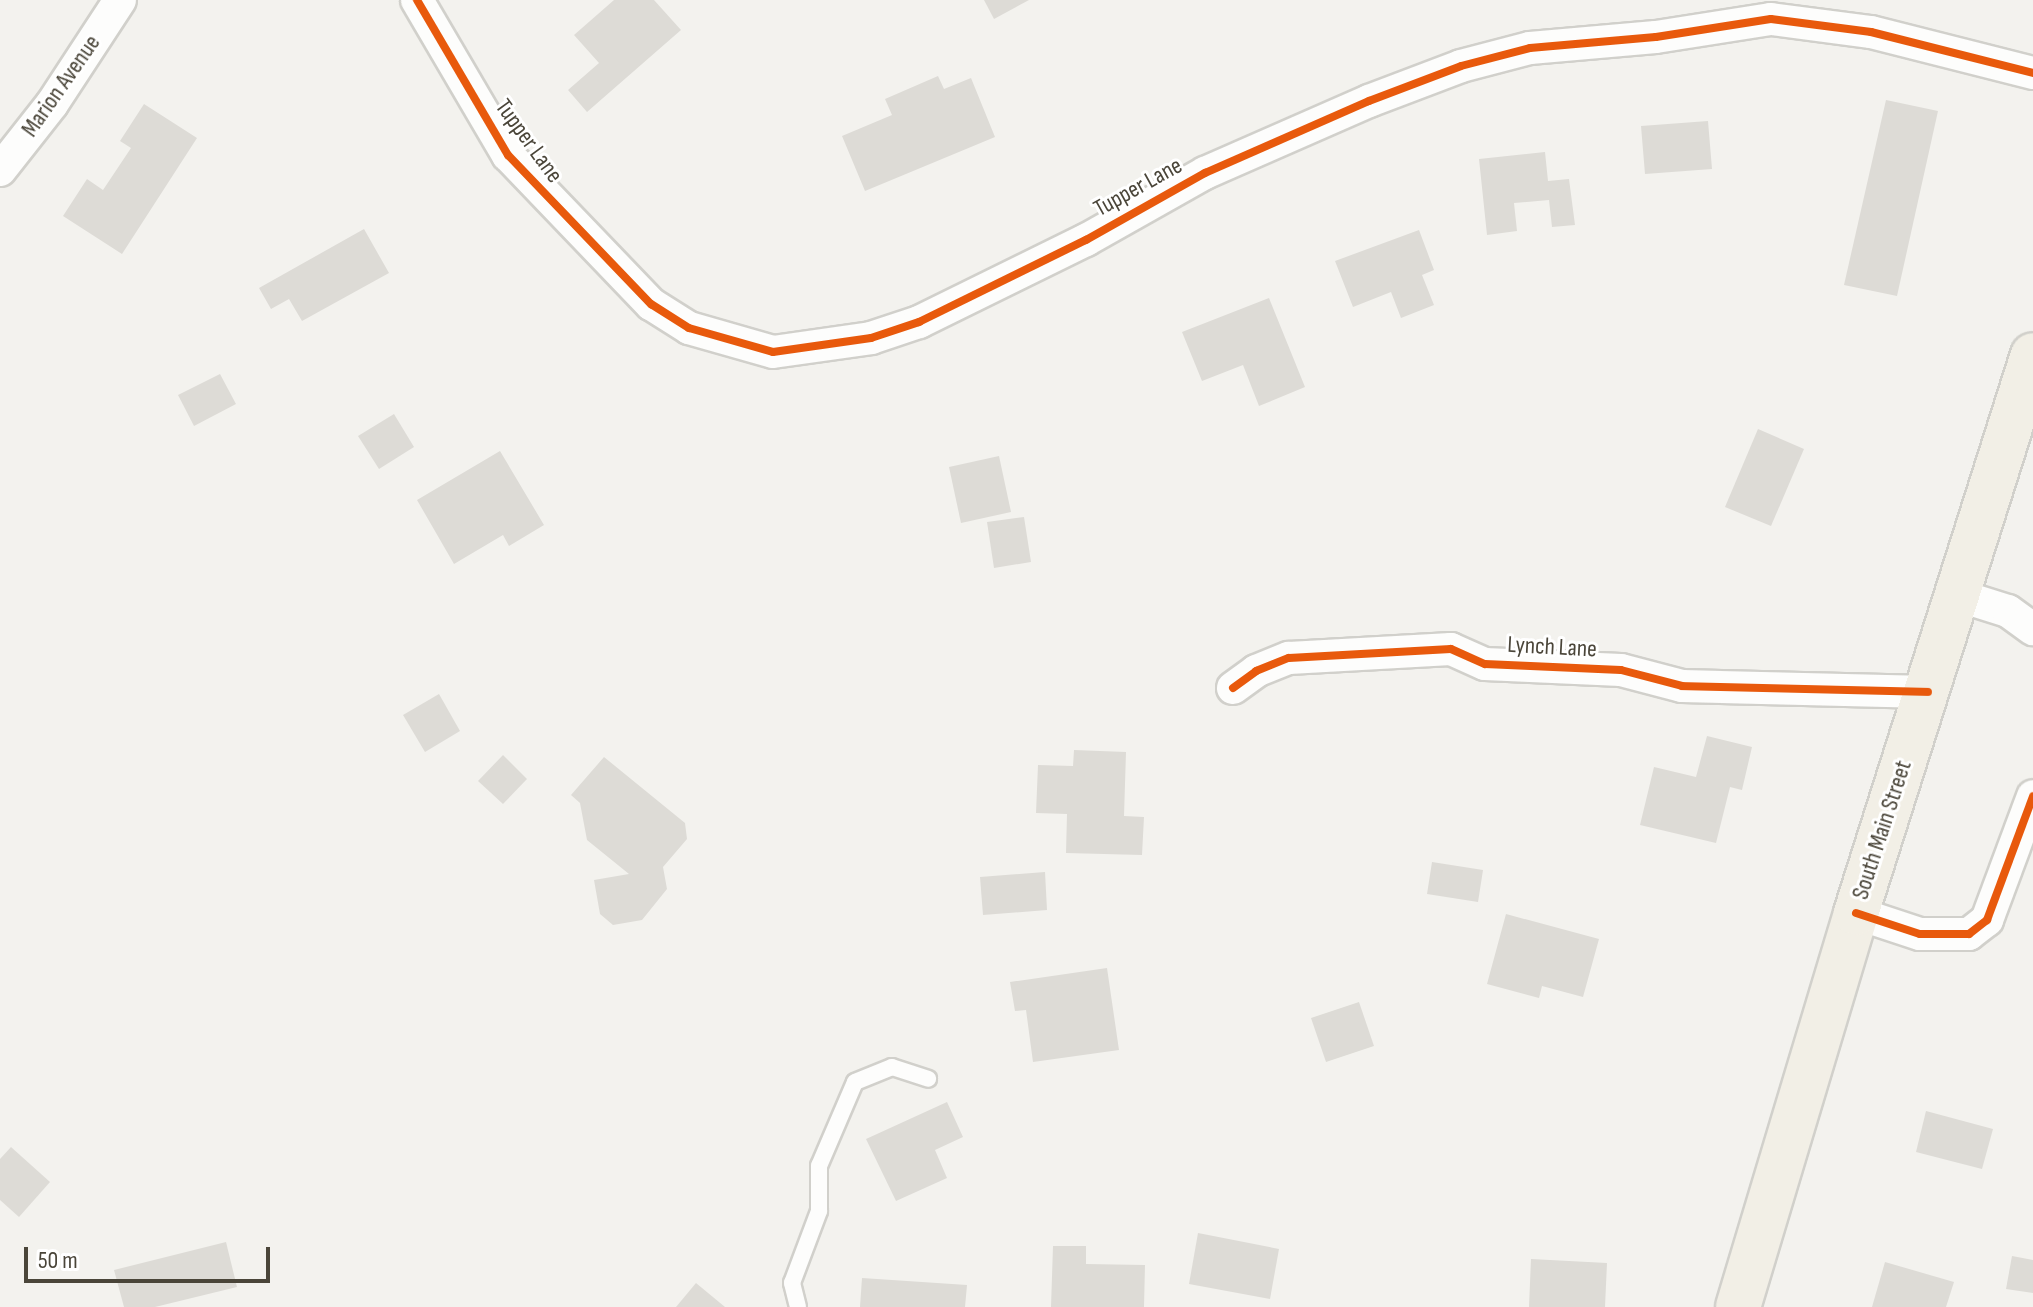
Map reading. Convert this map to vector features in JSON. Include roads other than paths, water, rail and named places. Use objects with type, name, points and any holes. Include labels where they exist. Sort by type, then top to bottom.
[{"type":"main road","name":"South Main Street","points":[[1738,1307],[1856,913],[1960,596],[2033,355]]},
{"type":"street","name":"Marion Avenue","points":[[0,170],[52,104],[120,0]]},
{"type":"street","name":"Tupper Lane","points":[[417,0],[508,155],[651,304],[689,328],[773,352],[871,338],[919,322],[1086,240],[1205,173],[1369,101],[1461,66],[1530,48],[1656,37],[1771,19],[1871,32],[2033,73]]},
{"type":"street","points":[[1960,596],[2008,611],[2033,629]]},
{"type":"street","name":"Lynch Lane","points":[[1233,688],[1256,671],[1289,658],[1451,649],[1485,664],[1621,670],[1682,686],[1928,692]]},
{"type":"street","points":[[1856,913],[1920,934],[1969,934],[1987,920],[2033,796]]},
{"type":"lane","points":[[798,1307],[792,1283],[819,1211],[819,1166],[855,1082],[892,1067],[928,1079]]}]
